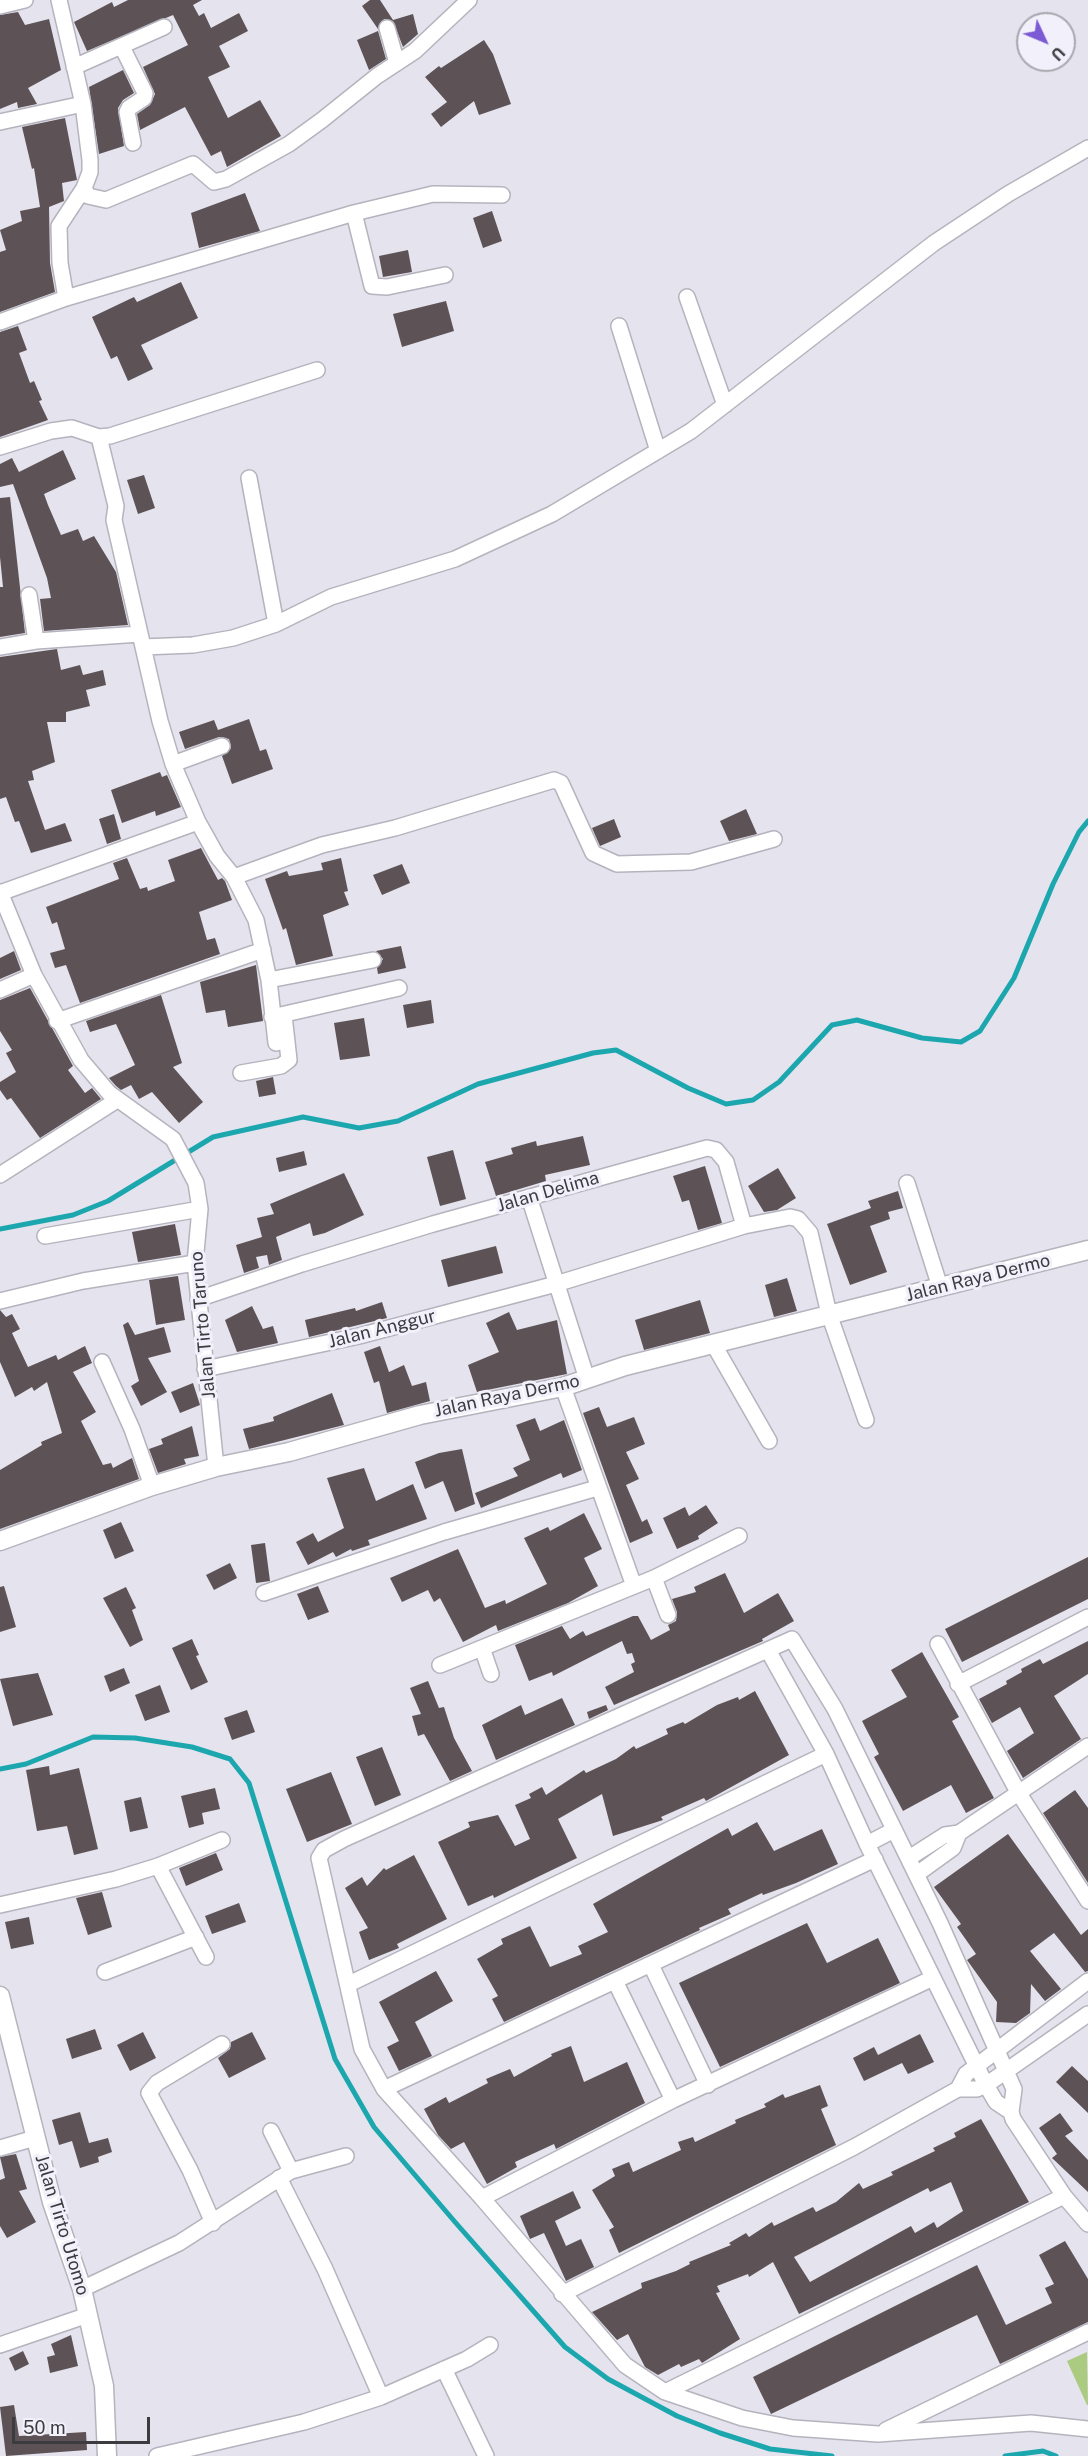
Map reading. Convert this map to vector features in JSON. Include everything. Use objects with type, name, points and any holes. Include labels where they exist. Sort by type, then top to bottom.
[{"type":"street","points":[[0,6],[25,0]]},
{"type":"street","points":[[59,0],[84,104],[90,160],[90,172],[84,188],[59,226],[60,263],[66,298]]},
{"type":"street","points":[[84,188],[88,196],[106,200],[193,164],[216,183],[289,144],[415,51],[469,0]]},
{"type":"street","points":[[74,67],[164,27]]},
{"type":"street","points":[[387,28],[397,63]]},
{"type":"street","points":[[122,46],[145,93],[144,98],[129,108],[127,112],[133,143]]},
{"type":"street","points":[[0,122],[84,104]]},
{"type":"street","points":[[0,647],[36,641],[142,641],[193,645],[233,638],[276,624],[331,597],[455,559],[552,514],[658,451],[725,405],[934,243],[1008,194],[1088,148]]},
{"type":"street","points":[[0,322],[66,298],[354,213],[433,194],[502,195]]},
{"type":"street","points":[[354,213],[372,286],[387,287],[445,275]]},
{"type":"street","points":[[687,297],[725,405]]},
{"type":"street","points":[[619,326],[658,451]]},
{"type":"street","points":[[0,447],[51,430],[72,428],[99,437],[110,436],[317,370]]},
{"type":"street","points":[[99,437],[116,506],[114,520],[173,764],[198,822],[217,856],[234,877],[256,920],[268,980],[290,1055],[286,1063],[241,1073]]},
{"type":"street","points":[[249,478],[276,624]]},
{"type":"street","points":[[29,595],[36,641]]},
{"type":"street","points":[[173,764],[222,746]]},
{"type":"street","points":[[234,877],[322,845],[395,828],[554,780],[561,783],[593,853],[617,864],[691,862],[774,839]]},
{"type":"street","points":[[0,893],[198,822]]},
{"type":"street","name":"Jalan Tirto Taruno","points":[[0,893],[34,975],[57,1021],[99,1085],[173,1139],[196,1183],[200,1209],[195,1263],[216,1467]]},
{"type":"street","points":[[57,1021],[263,950]]},
{"type":"street","points":[[268,980],[373,960]]},
{"type":"street","points":[[0,990],[34,975]]},
{"type":"street","points":[[278,1016],[399,988]]},
{"type":"street","points":[[276,1043],[278,1016]]},
{"type":"street","points":[[0,1176],[117,1100]]},
{"type":"street","name":"Jalan Delima","points":[[198,1299],[302,1263],[696,1150],[716,1150],[726,1162],[744,1226]]},
{"type":"street","points":[[907,1183],[940,1287]]},
{"type":"street","points":[[529,1197],[587,1379]]},
{"type":"street","points":[[45,1236],[200,1209]]},
{"type":"street","name":"Jalan Anggur","points":[[206,1369],[359,1336],[556,1284],[744,1226],[790,1217],[806,1225],[829,1314],[866,1420]]},
{"type":"street","name":"Jalan Raya Dermo","points":[[0,1541],[152,1486],[216,1467],[289,1452],[420,1415],[563,1386],[631,1364],[1088,1250]]},
{"type":"street","points":[[0,1300],[94,1279],[195,1263]]},
{"type":"street","points":[[714,1345],[770,1441]]},
{"type":"street","points":[[102,1362],[132,1429],[152,1486]]},
{"type":"street","points":[[563,1386],[597,1488],[634,1586]]},
{"type":"street","points":[[264,1593],[444,1532],[597,1488]]},
{"type":"street","points":[[440,1665],[654,1578],[739,1536]]},
{"type":"street","points":[[654,1578],[668,1614]]},
{"type":"street","points":[[958,1684],[1088,1617]]},
{"type":"street","points":[[1011,2112],[1014,2089],[917,1874],[835,1709],[796,1643],[789,1639],[769,1652],[324,1850],[319,1858],[349,1983],[362,2049],[384,2089],[482,2198],[625,2365],[665,2392],[742,2418],[793,2428],[878,2434],[1031,2423],[1088,2429]]},
{"type":"street","points":[[938,1644],[1018,1792],[1088,1901]]},
{"type":"street","points":[[482,1648],[490,1674]]},
{"type":"street","points":[[769,1652],[826,1754],[867,1844],[903,1912],[986,2085],[996,2102],[1011,2112],[1064,2196],[1088,2224]]},
{"type":"street","points":[[909,1858],[945,1835],[959,1833],[1088,1746]]},
{"type":"street","points":[[349,1983],[826,1754]]},
{"type":"street","points":[[867,1844],[894,1830]]},
{"type":"street","points":[[917,1874],[953,1848],[959,1833]]},
{"type":"street","points":[[0,1905],[105,1881],[158,1866],[222,1840]]},
{"type":"street","points":[[384,2089],[875,1859]]},
{"type":"street","points":[[158,1866],[206,1957]]},
{"type":"street","points":[[105,1971],[196,1936]]},
{"type":"street","points":[[651,1965],[708,2085]]},
{"type":"street","points":[[482,2198],[673,2100],[933,1978]]},
{"type":"street","points":[[615,1981],[673,2100]]},
{"type":"street","points":[[562,2294],[854,2147],[958,2088],[966,2074],[1088,1981]]},
{"type":"street","name":"Jalan Tirto Utomo","points":[[0,1996],[52,2202],[82,2289],[104,2386],[107,2456]]},
{"type":"street","points":[[958,2088],[978,2089],[986,2085],[1086,2020]]},
{"type":"street","points":[[213,2223],[190,2170],[149,2093],[157,2083],[222,2044]]},
{"type":"street","points":[[271,2131],[285,2174],[381,2397]]},
{"type":"street","points":[[0,2148],[35,2138]]},
{"type":"street","points":[[82,2289],[179,2243],[285,2174],[346,2156]]},
{"type":"street","points":[[665,2392],[1064,2196]]},
{"type":"street","points":[[0,2346],[88,2315]]},
{"type":"street","points":[[878,2434],[1088,2332]]},
{"type":"street","points":[[157,2456],[304,2422],[381,2397],[444,2369],[490,2344]]},
{"type":"street","points":[[444,2369],[486,2456]]},
{"type":"green space","points":[[1087,2352],[1088,2405],[1067,2361]]},
{"type":"building","points":[[128,0],[202,0],[193,5],[199,16],[204,13],[211,28],[239,13],[248,31],[219,46],[230,67],[208,77],[228,118],[260,100],[281,136],[227,167],[221,151],[211,156],[185,107],[140,130],[137,114],[150,105],[155,94],[143,67],[188,45],[173,15],[87,51],[74,22],[112,2],[114,7]]},
{"type":"building","points":[[370,0],[380,0],[393,20],[413,14],[418,34],[403,47],[393,21],[384,19],[378,29],[362,6]]},
{"type":"building","points":[[18,12],[25,25],[49,19],[61,70],[28,88],[37,104],[18,108],[17,102],[0,109],[0,15]]},
{"type":"building","points":[[378,31],[386,59],[369,70],[357,40]]},
{"type":"building","points":[[484,40],[493,54],[511,104],[479,115],[474,101],[441,127],[431,114],[447,102],[425,77],[439,66],[441,68]]},
{"type":"building","points":[[123,70],[134,93],[123,100],[118,108],[124,146],[99,154],[89,87]]},
{"type":"building","points":[[65,118],[77,180],[62,183],[64,201],[49,207],[50,263],[55,292],[0,312],[0,252],[6,250],[0,230],[22,221],[20,211],[40,207],[34,168],[32,169],[22,127]]},
{"type":"building","points":[[245,193],[260,231],[199,248],[191,213]]},
{"type":"building","points":[[492,211],[502,241],[483,248],[473,218]]},
{"type":"building","points":[[408,250],[412,272],[383,277],[379,256]]},
{"type":"building","points":[[181,282],[198,318],[141,345],[153,369],[128,381],[117,356],[111,359],[92,317],[134,297],[137,302]]},
{"type":"building","points":[[446,301],[454,331],[402,347],[393,314]]},
{"type":"building","points":[[18,326],[27,350],[19,353],[30,383],[34,381],[42,400],[39,401],[48,420],[0,437],[0,332]]},
{"type":"building","points":[[63,450],[76,479],[44,494],[48,505],[61,535],[78,529],[83,541],[94,536],[116,572],[128,625],[44,631],[40,599],[51,598],[47,578],[13,484],[0,487],[0,464],[12,458],[19,472]]},
{"type":"building","points":[[144,475],[155,508],[138,514],[127,480]]},
{"type":"building","points":[[10,497],[25,633],[0,637],[0,587],[3,587],[0,557],[0,498]]},
{"type":"building","points":[[57,649],[61,670],[80,665],[83,675],[103,670],[106,685],[86,690],[90,706],[66,712],[66,722],[47,722],[55,762],[32,771],[34,780],[28,781],[45,830],[65,823],[72,841],[31,853],[19,821],[15,822],[6,797],[0,799],[0,657]]},
{"type":"building","points":[[249,719],[260,751],[266,749],[273,769],[232,784],[222,756],[231,748],[229,739],[219,737],[185,749],[179,732],[214,720],[218,730]]},
{"type":"building","points":[[160,772],[162,777],[167,775],[181,807],[156,816],[155,811],[122,823],[111,790]]},
{"type":"building","points":[[746,809],[757,834],[729,841],[720,821]]},
{"type":"building","points":[[114,814],[121,839],[107,844],[99,819]]},
{"type":"building","points":[[614,819],[621,837],[600,846],[592,828]]},
{"type":"building","points":[[201,848],[218,880],[222,878],[225,881],[232,900],[199,912],[207,940],[215,938],[220,954],[80,1003],[66,965],[55,968],[50,953],[65,949],[57,922],[52,924],[46,907],[119,879],[113,863],[127,858],[140,889],[147,887],[148,891],[175,881],[168,860]]},
{"type":"building","points":[[341,858],[348,891],[344,892],[349,905],[323,915],[333,956],[296,965],[286,928],[283,930],[265,879],[287,871],[289,876],[323,870],[321,863]]},
{"type":"building","points":[[402,864],[410,883],[382,895],[373,875]]},
{"type":"building","points":[[401,946],[406,968],[378,974],[377,968],[383,959],[376,951]]},
{"type":"building","points":[[14,951],[21,970],[0,979],[0,958]]},
{"type":"building","points":[[256,965],[263,1021],[228,1027],[225,1010],[206,1013],[200,982]]},
{"type":"building","points":[[30,988],[73,1066],[68,1070],[85,1093],[92,1088],[101,1099],[40,1138],[11,1098],[7,1100],[0,1090],[0,1082],[16,1072],[6,1053],[12,1050],[0,1031],[0,1000]]},
{"type":"building","points":[[161,995],[182,1063],[173,1067],[203,1102],[179,1123],[152,1092],[139,1099],[131,1085],[121,1090],[116,1086],[109,1078],[135,1065],[116,1024],[90,1032],[86,1021]]},
{"type":"building","points":[[431,1000],[434,1023],[407,1028],[403,1005]]},
{"type":"building","points":[[364,1018],[370,1056],[340,1060],[334,1023]]},
{"type":"building","points":[[273,1077],[276,1094],[259,1097],[256,1081]]},
{"type":"building","points":[[583,1136],[590,1165],[545,1175],[546,1181],[496,1196],[485,1162],[513,1154],[511,1148],[536,1141],[537,1146]]},
{"type":"building","points":[[453,1150],[466,1199],[440,1206],[427,1157]]},
{"type":"building","points":[[304,1151],[307,1165],[279,1172],[276,1158]]},
{"type":"building","points":[[705,1166],[722,1223],[698,1230],[689,1200],[682,1202],[673,1176]]},
{"type":"building","points":[[778,1168],[796,1198],[777,1210],[764,1212],[748,1186]]},
{"type":"building","points":[[344,1173],[364,1215],[313,1236],[310,1223],[276,1237],[282,1260],[269,1265],[267,1255],[256,1257],[259,1268],[244,1273],[236,1245],[262,1237],[257,1218],[274,1214],[270,1204]]},
{"type":"building","points":[[898,1191],[903,1208],[888,1212],[890,1219],[870,1226],[887,1272],[850,1285],[827,1224],[871,1208],[868,1201]]},
{"type":"building","points":[[175,1224],[181,1255],[138,1262],[132,1232]]},
{"type":"building","points":[[496,1246],[503,1273],[448,1287],[441,1260]]},
{"type":"building","points":[[178,1276],[185,1320],[156,1325],[149,1280]]},
{"type":"building","points":[[787,1278],[797,1311],[774,1317],[765,1285]]},
{"type":"building","points":[[700,1300],[710,1333],[644,1350],[635,1320]]},
{"type":"building","points":[[382,1302],[387,1318],[309,1337],[305,1320],[355,1308],[356,1311]]},
{"type":"building","points":[[252,1306],[263,1329],[273,1326],[278,1343],[237,1352],[225,1320]]},
{"type":"building","points":[[0,1310],[6,1317],[12,1314],[20,1329],[12,1333],[28,1367],[56,1355],[58,1360],[85,1346],[92,1363],[73,1372],[96,1412],[81,1421],[103,1465],[111,1463],[113,1468],[132,1458],[139,1479],[0,1529],[0,1470],[42,1445],[41,1442],[62,1433],[47,1382],[34,1391],[32,1387],[15,1397],[0,1362]]},
{"type":"building","points":[[509,1312],[517,1330],[557,1320],[567,1374],[477,1392],[468,1365],[499,1352],[486,1323]]},
{"type":"building","points":[[128,1322],[135,1335],[164,1327],[171,1352],[148,1358],[167,1392],[141,1406],[131,1386],[139,1381],[123,1325]]},
{"type":"building","points":[[380,1346],[389,1372],[404,1365],[412,1386],[426,1382],[430,1401],[387,1413],[379,1381],[374,1383],[364,1352]]},
{"type":"building","points":[[193,1383],[200,1405],[180,1413],[171,1392]]},
{"type":"building","points":[[332,1393],[344,1425],[249,1449],[243,1429],[274,1421],[273,1417]]},
{"type":"building","points":[[599,1407],[607,1427],[634,1417],[645,1444],[626,1452],[639,1479],[626,1485],[642,1522],[647,1519],[653,1533],[630,1543],[583,1413]]},
{"type":"building","points":[[535,1418],[540,1431],[564,1420],[582,1470],[563,1478],[561,1473],[481,1508],[475,1493],[518,1476],[513,1468],[530,1460],[516,1425]]},
{"type":"building","points":[[192,1426],[199,1456],[184,1459],[186,1464],[158,1473],[149,1449],[163,1444],[161,1439]]},
{"type":"building","points":[[462,1449],[475,1504],[455,1512],[443,1481],[425,1489],[415,1462],[439,1453]]},
{"type":"building","points":[[364,1468],[376,1501],[413,1484],[427,1519],[368,1540],[370,1545],[352,1551],[351,1549],[336,1557],[333,1552],[308,1565],[296,1542],[313,1533],[318,1542],[344,1528],[327,1478]]},
{"type":"building","points":[[706,1505],[718,1523],[698,1536],[699,1539],[677,1549],[663,1518],[685,1507],[689,1516]]},
{"type":"building","points":[[584,1513],[602,1549],[584,1558],[598,1586],[568,1603],[498,1631],[496,1625],[463,1642],[440,1598],[434,1602],[428,1590],[402,1602],[390,1578],[458,1549],[485,1608],[505,1600],[506,1604],[547,1584],[524,1538],[548,1527],[550,1531]]},
{"type":"building","points":[[121,1522],[134,1551],[115,1559],[103,1530]]},
{"type":"building","points":[[265,1543],[270,1581],[256,1583],[251,1545]]},
{"type":"building","points":[[1088,1557],[1088,1599],[962,1662],[945,1629]]},
{"type":"building","points":[[230,1563],[237,1578],[214,1590],[206,1575]]},
{"type":"building","points":[[725,1573],[744,1613],[778,1593],[794,1621],[762,1639],[763,1641],[614,1705],[605,1687],[634,1672],[631,1664],[635,1662],[632,1653],[627,1654],[622,1641],[553,1676],[552,1672],[529,1681],[515,1645],[562,1626],[570,1639],[583,1631],[586,1636],[633,1616],[638,1616],[651,1640],[670,1630],[668,1625],[676,1621],[677,1612],[672,1599],[696,1592],[694,1587]]},
{"type":"building","points":[[4,1586],[16,1627],[0,1632],[0,1587]]},
{"type":"building","points":[[318,1586],[329,1612],[308,1620],[297,1594]]},
{"type":"building","points":[[126,1587],[136,1608],[132,1610],[143,1640],[130,1647],[103,1598]]},
{"type":"building","points":[[192,1639],[199,1655],[196,1656],[208,1682],[191,1690],[172,1648]]},
{"type":"building","points":[[1088,1641],[1088,1674],[1054,1696],[1081,1739],[1023,1778],[1007,1751],[1034,1733],[1020,1707],[992,1723],[979,1699],[1007,1684],[1006,1681],[1022,1672],[1021,1669],[1040,1659],[1043,1664]]},
{"type":"building","points":[[922,1652],[959,1717],[952,1721],[994,1798],[966,1813],[951,1785],[903,1811],[874,1757],[879,1754],[862,1721],[907,1697],[891,1670]]},
{"type":"building","points":[[124,1668],[130,1683],[110,1692],[104,1676]]},
{"type":"building","points":[[38,1673],[53,1715],[13,1726],[0,1679]]},
{"type":"building","points":[[428,1681],[439,1708],[444,1707],[454,1738],[472,1771],[450,1781],[424,1734],[418,1736],[412,1716],[421,1714],[410,1688]]},
{"type":"building","points":[[160,1685],[170,1712],[145,1721],[135,1695]]},
{"type":"building","points":[[755,1691],[789,1755],[706,1801],[704,1798],[661,1817],[663,1820],[613,1836],[602,1794],[558,1819],[577,1858],[494,1898],[493,1895],[468,1906],[438,1842],[470,1827],[468,1822],[498,1815],[515,1846],[530,1839],[515,1805],[531,1798],[529,1794],[542,1787],[546,1795],[584,1770],[586,1773],[616,1759],[634,1746],[636,1749],[668,1734],[666,1729],[683,1722],[685,1724],[717,1705],[738,1697],[739,1700]]},
{"type":"building","points":[[562,1698],[575,1725],[496,1760],[482,1725],[521,1705],[525,1715]]},
{"type":"building","points":[[606,1705],[608,1710],[589,1719],[587,1712]]},
{"type":"building","points":[[247,1710],[255,1732],[232,1740],[224,1718]]},
{"type":"building","points":[[382,1747],[401,1795],[375,1806],[356,1757]]},
{"type":"building","points":[[49,1766],[50,1775],[79,1768],[98,1849],[74,1855],[67,1826],[37,1831],[26,1770]]},
{"type":"building","points":[[331,1772],[352,1824],[307,1842],[286,1789]]},
{"type":"building","points":[[215,1788],[220,1809],[202,1813],[204,1824],[189,1828],[181,1796]]},
{"type":"building","points":[[1075,1790],[1088,1808],[1088,1883],[1043,1813]]},
{"type":"building","points":[[141,1797],[148,1828],[130,1832],[124,1801]]},
{"type":"building","points":[[757,1822],[774,1851],[822,1829],[838,1864],[796,1883],[763,1895],[762,1893],[728,1909],[731,1914],[699,1928],[700,1930],[504,2022],[492,1999],[498,1996],[477,1959],[503,1944],[501,1939],[530,1926],[550,1967],[582,1954],[578,1946],[608,1932],[593,1904],[728,1828],[732,1836]]},
{"type":"building","points":[[1008,1834],[1081,1935],[1088,1929],[1088,1971],[1085,1972],[1054,1933],[1030,1951],[1061,1989],[1045,2001],[1031,1984],[1030,2013],[1016,2023],[996,2022],[997,2002],[967,1960],[976,1954],[957,1927],[961,1924],[934,1887]]},
{"type":"building","points":[[216,1853],[223,1870],[186,1886],[179,1868]]},
{"type":"building","points":[[414,1855],[447,1919],[397,1944],[399,1948],[369,1960],[359,1932],[368,1928],[345,1888],[362,1877],[367,1886],[384,1868],[386,1870]]},
{"type":"building","points":[[102,1892],[112,1927],[88,1935],[76,1898]]},
{"type":"building","points":[[239,1903],[246,1922],[212,1934],[205,1916]]},
{"type":"building","points":[[29,1917],[34,1944],[11,1949],[5,1922]]},
{"type":"building","points":[[807,1923],[827,1963],[878,1938],[900,1983],[720,2067],[679,1983]]},
{"type":"building","points":[[436,1971],[453,2001],[415,2022],[432,2056],[399,2071],[387,2047],[399,2041],[379,2002]]},
{"type":"building","points":[[95,2029],[102,2049],[72,2059],[66,2039]]},
{"type":"building","points":[[143,2032],[156,2058],[130,2071],[117,2045]]},
{"type":"building","points":[[252,2032],[266,2059],[229,2078],[218,2058],[230,2049],[231,2042]]},
{"type":"building","points":[[920,2034],[934,2062],[908,2074],[902,2063],[864,2081],[853,2058],[874,2047],[878,2055]]},
{"type":"building","points":[[571,2046],[584,2082],[627,2062],[645,2103],[556,2149],[554,2144],[515,2162],[517,2167],[487,2184],[464,2142],[451,2149],[438,2135],[424,2109],[446,2097],[449,2103],[488,2083],[486,2079],[510,2069],[514,2077],[552,2056],[551,2054]]},
{"type":"building","points":[[1072,2066],[1088,2081],[1088,2113],[1056,2082]]},
{"type":"building","points":[[820,2085],[828,2106],[821,2109],[836,2145],[619,2253],[609,2230],[614,2227],[592,2190],[615,2176],[612,2169],[629,2162],[633,2172],[681,2150],[678,2142],[693,2137],[695,2142],[736,2123],[735,2120],[766,2107],[764,2104],[783,2094],[785,2098]]},
{"type":"building","points":[[80,2112],[89,2143],[108,2138],[112,2152],[98,2157],[99,2162],[80,2168],[72,2141],[59,2145],[52,2120]]},
{"type":"building","points":[[1060,2113],[1073,2131],[1065,2136],[1088,2160],[1088,2192],[1052,2158],[1057,2154],[1039,2128]]},
{"type":"building","points":[[981,2119],[1029,2202],[799,2314],[773,2262],[749,2277],[748,2274],[717,2286],[720,2292],[716,2293],[740,2339],[702,2363],[699,2359],[681,2367],[679,2364],[658,2375],[645,2367],[628,2334],[617,2340],[592,2312],[642,2288],[641,2283],[676,2271],[690,2264],[689,2262],[731,2245],[729,2243],[746,2233],[749,2237],[772,2222],[774,2226],[813,2207],[816,2212],[836,2202],[859,2183],[863,2189],[893,2175],[891,2172],[935,2151],[933,2148],[956,2137],[954,2133]],"holes":[[[951,2182],[963,2211],[937,2228],[934,2222],[915,2233],[911,2226],[810,2282],[794,2257],[928,2188],[930,2192]]]},
{"type":"building","points":[[16,2154],[27,2189],[19,2191],[36,2222],[7,2238],[0,2226],[0,2180],[5,2178],[0,2157]]},
{"type":"building","points":[[573,2191],[581,2208],[555,2221],[566,2246],[581,2239],[594,2267],[566,2281],[544,2233],[530,2239],[520,2216]]},
{"type":"building","points":[[1065,2241],[1088,2279],[1088,2322],[1000,2364],[977,2315],[771,2414],[753,2377],[977,2265],[1006,2325],[1052,2303],[1045,2288],[1054,2284],[1039,2255]]},
{"type":"building","points":[[71,2335],[78,2366],[50,2373],[47,2357],[55,2355],[51,2344]]},
{"type":"building","points":[[23,2351],[29,2364],[15,2371],[9,2358]]},
{"type":"building","points":[[14,2405],[19,2436],[86,2432],[87,2450],[6,2456],[0,2407]]},
{"type":"waterway","points":[[0,1229],[73,1215],[108,1201],[213,1137],[303,1117],[359,1128],[398,1121],[478,1084],[593,1053],[616,1050],[688,1088],[726,1104],[753,1100],[779,1082],[832,1025],[857,1020],[922,1038],[961,1042],[980,1031],[1014,978],[1053,884],[1079,832],[1088,821]]},
{"type":"waterway","points":[[0,1769],[26,1764],[93,1737],[135,1738],[192,1747],[230,1759],[249,1783],[335,2059],[374,2127],[455,2222],[565,2347],[608,2379],[677,2416],[720,2433],[770,2449],[832,2456]]},
{"type":"waterway","points":[[1005,2456],[1043,2451],[1056,2456]]}]
